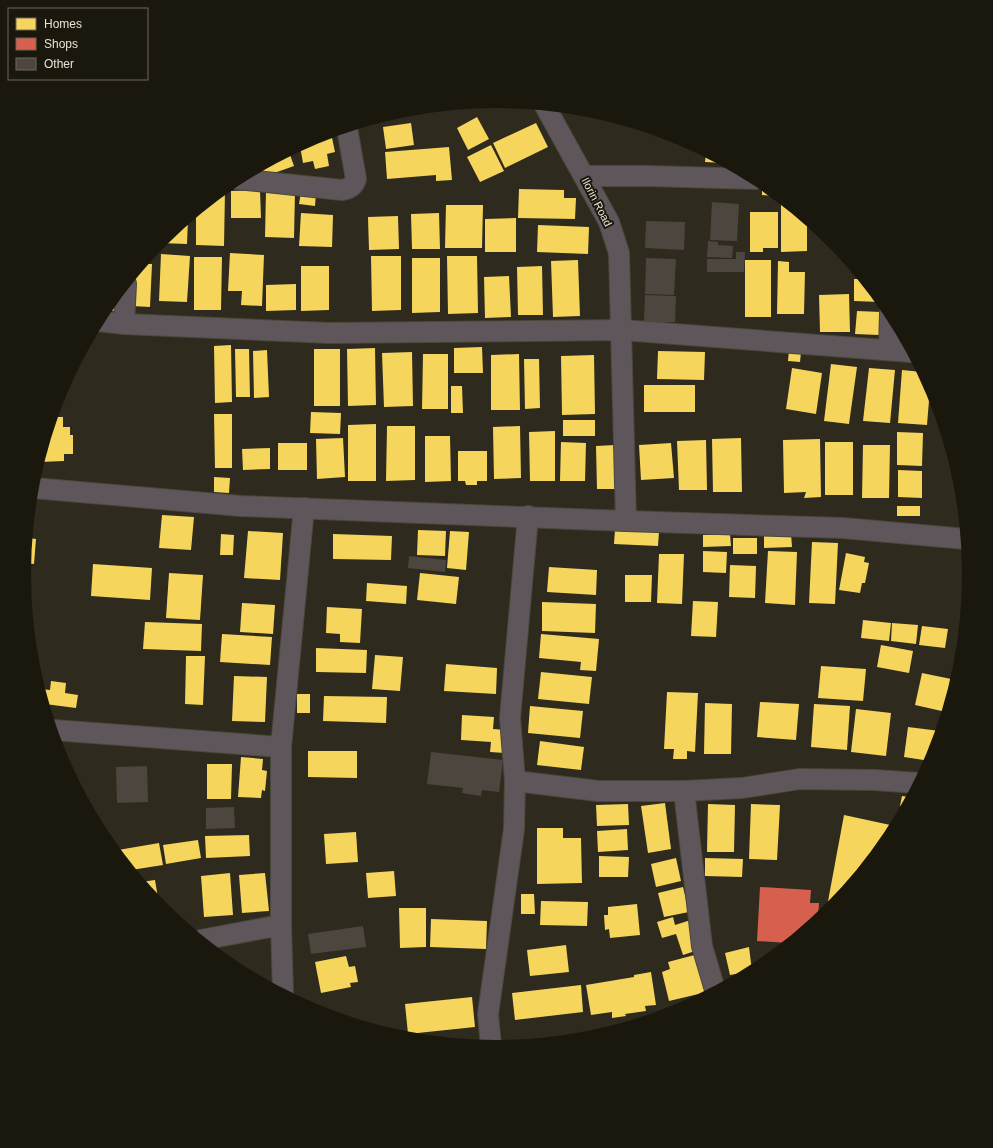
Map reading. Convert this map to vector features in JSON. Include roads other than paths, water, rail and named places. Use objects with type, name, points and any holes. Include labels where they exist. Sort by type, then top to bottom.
[{"type":"street","name":"Ilorin Road","points":[[548,111],[609,222],[619,252],[626,521]]},
{"type":"street","points":[[249,180],[342,190],[348,189],[355,183],[356,179],[348,133]]},
{"type":"street","points":[[584,176],[649,176],[743,180]]},
{"type":"street","points":[[124,324],[126,293]]},
{"type":"street","points":[[105,322],[124,324],[330,333],[622,330],[905,351]]},
{"type":"street","points":[[889,350],[890,324]]},
{"type":"street","points":[[39,489],[241,506],[843,528],[961,539]]},
{"type":"street","points":[[283,987],[281,925],[282,747],[304,508]]},
{"type":"street","points":[[491,1040],[488,1014],[514,829],[515,780],[510,718],[528,516]]},
{"type":"street","points":[[58,730],[282,747]]},
{"type":"street","points":[[515,780],[598,791],[684,791],[742,788],[800,779],[875,780],[913,783]]},
{"type":"street","points":[[684,791],[702,946],[714,985]]},
{"type":"street","points":[[208,939],[281,925]]}]
